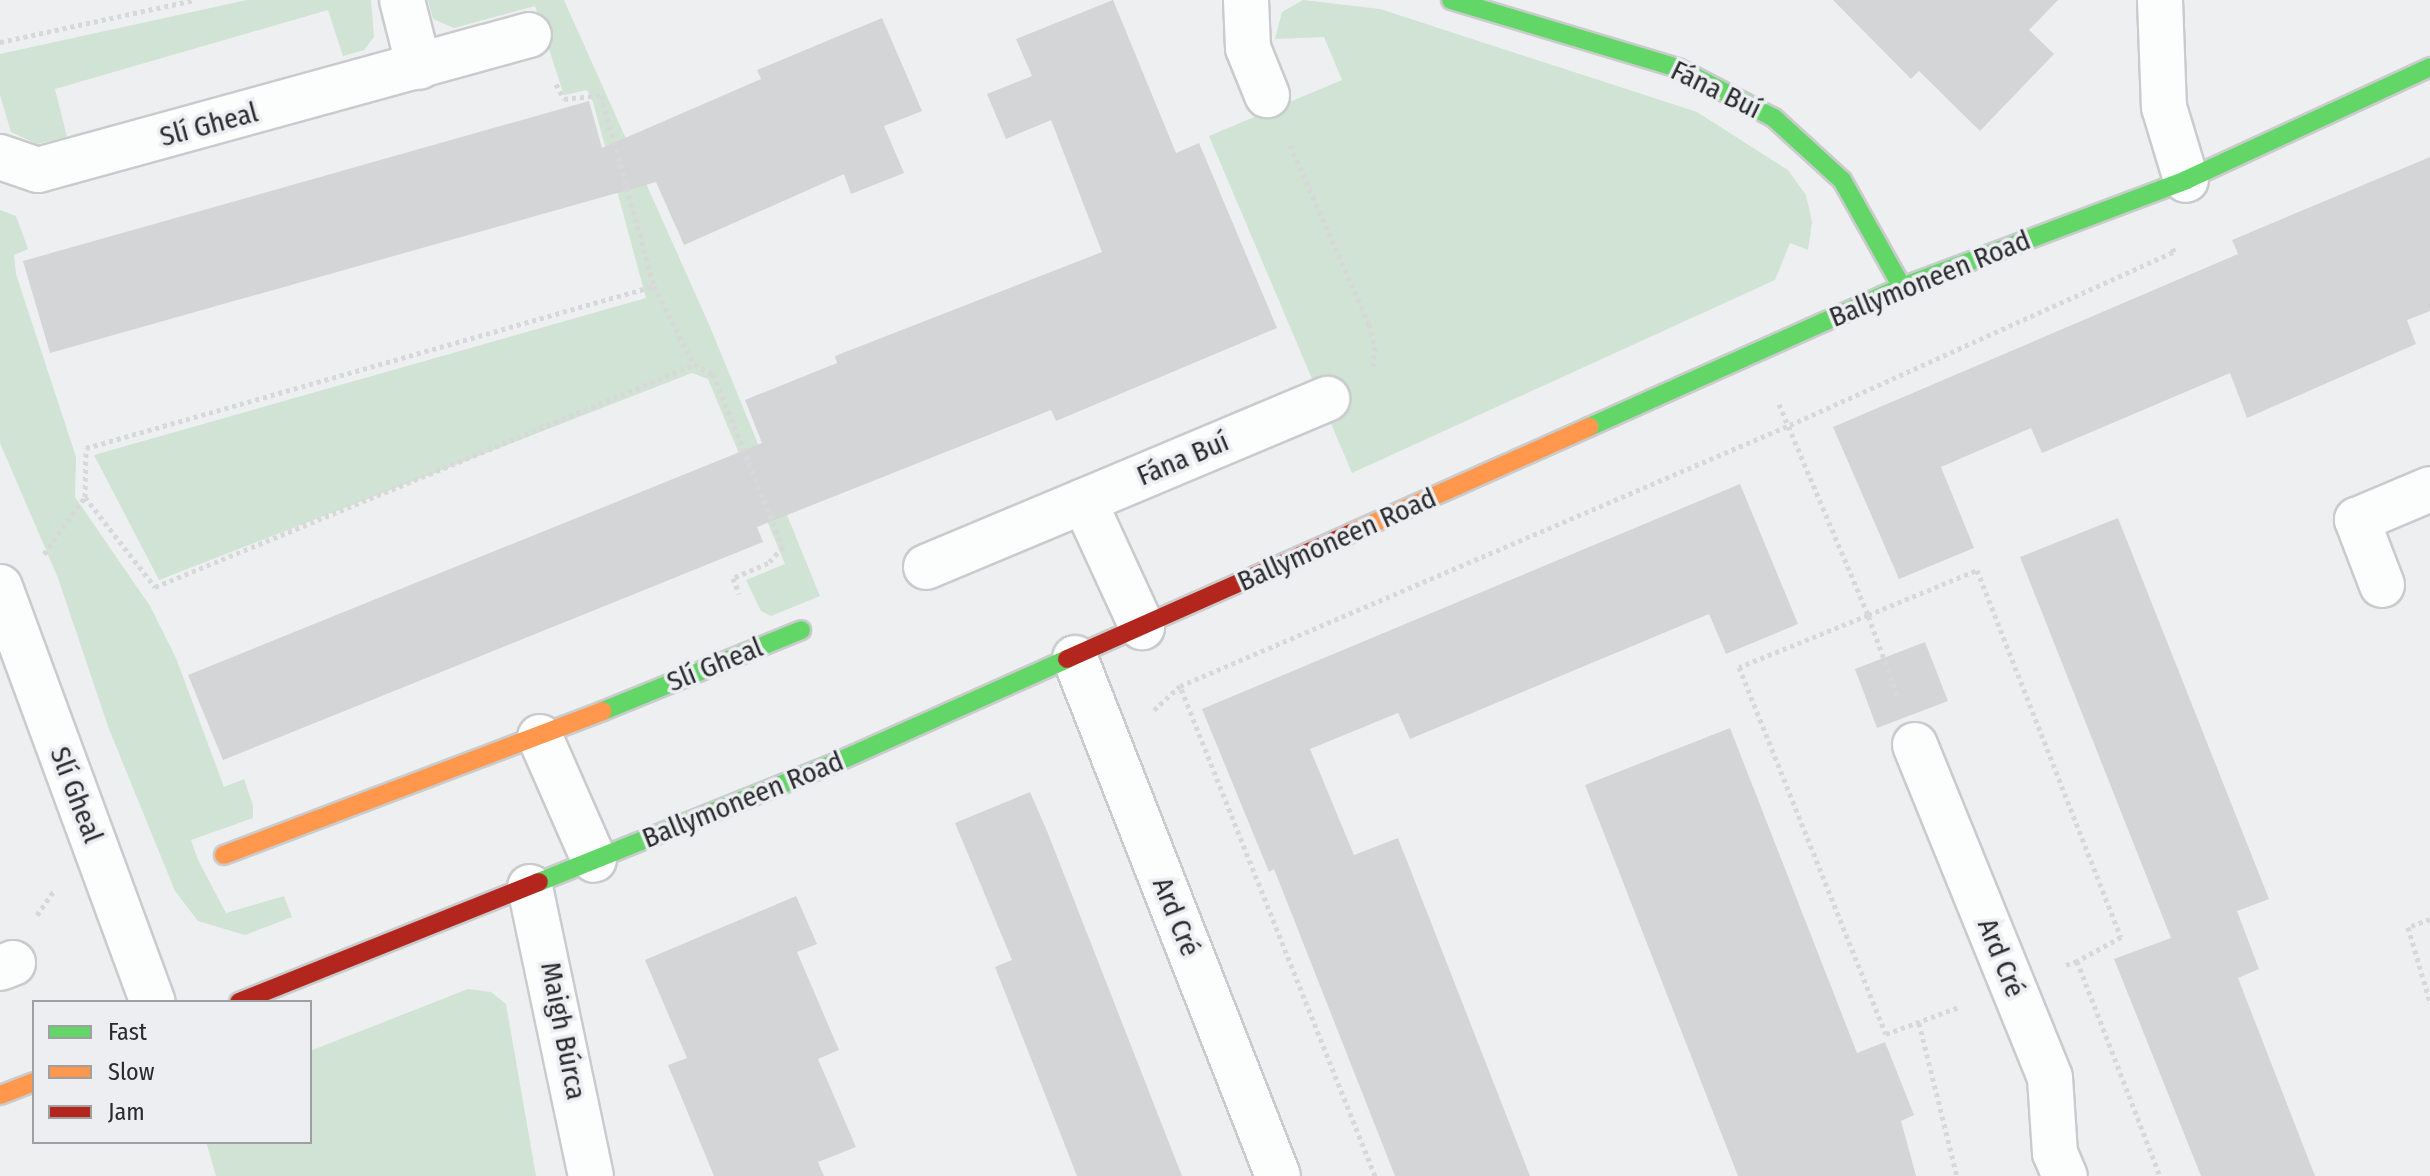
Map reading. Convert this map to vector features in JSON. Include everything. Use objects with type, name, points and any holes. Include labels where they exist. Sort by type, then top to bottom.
[{"type":"street","points":[[402,0],[419,67]]},
{"type":"street","points":[[1246,0],[1248,48],[1267,95]]},
{"type":"street","name":"Fána Buí","points":[[1451,0],[1678,68],[1774,118],[1842,180],[1902,287]]},
{"type":"street","points":[[2160,0],[2169,186]]},
{"type":"street","name":"Slí Gheal","points":[[0,157],[38,170],[529,35]]},
{"type":"street","name":"Ballymoneen Road","points":[[244,1000],[530,887],[1075,658],[1902,287],[2169,186],[2430,67]]},
{"type":"street","name":"Fána Buí","points":[[926,567],[1327,399]]},
{"type":"street","points":[[2382,585],[2357,520],[2430,489]]},
{"type":"street","points":[[1084,501],[1142,627]]},
{"type":"street","name":"Slí Gheal","points":[[0,587],[152,1000]]},
{"type":"street","name":"Slí Gheal","points":[[224,855],[540,737],[801,630]]},
{"type":"street","name":"Ard Cré","points":[[1075,658],[1278,1176]]},
{"type":"street","points":[[540,737],[594,860]]},
{"type":"street","name":"Ard Cré","points":[[1915,745],[2050,1078],[2055,1153],[2065,1176]]},
{"type":"street","name":"Maigh Búrca","points":[[530,887],[591,1176]]},
{"type":"street","points":[[0,1095],[32,1083]]},
{"type":"path","points":[[0,42],[195,0]]},
{"type":"path","points":[[529,35],[564,99],[601,95],[654,286],[694,365],[713,374],[783,547],[768,563],[733,578],[761,647]]},
{"type":"path","points":[[1267,95],[1375,347],[1373,367],[1327,399]]},
{"type":"path","points":[[1375,1176],[1180,686],[1790,425],[2174,252],[2169,186]]},
{"type":"path","points":[[37,557],[49,551],[85,497],[86,448],[654,286]]},
{"type":"path","points":[[85,497],[155,587],[694,365]]},
{"type":"path","points":[[1915,745],[1868,615],[1977,570],[2121,937],[2077,961]]},
{"type":"path","points":[[2430,919],[2408,927],[2430,1002]]},
{"type":"path","points":[[1919,1023],[1957,1176]]},
{"type":"green space","points":[[247,0],[371,0],[374,37],[364,50],[343,56],[328,10],[55,89],[67,137],[37,144],[11,132],[0,95],[0,54]]},
{"type":"green space","points":[[428,0],[564,0],[711,329],[820,596],[771,616],[761,611],[746,580],[785,564],[708,379],[692,373],[159,580],[94,455],[646,298],[593,102],[587,90],[564,95],[535,6],[454,28],[433,19]]},
{"type":"green space","points":[[1303,0],[1380,9],[1697,112],[1788,170],[1806,195],[1812,222],[1808,250],[1790,243],[1775,280],[1352,473],[1209,136],[1342,80],[1324,37],[1275,39],[1282,12]]},
{"type":"green space","points":[[0,210],[16,216],[28,249],[14,255],[16,274],[76,457],[75,497],[150,606],[176,658],[224,787],[244,779],[253,806],[253,818],[191,840],[198,860],[226,913],[284,896],[292,917],[245,935],[198,921],[175,891],[109,729],[58,578],[0,443]]},
{"type":"green space","points":[[468,989],[491,992],[506,1004],[536,1176],[216,1176],[207,1144],[312,1144],[312,1050]]},
{"type":"building","points":[[1113,0],[1176,153],[1199,143],[1277,328],[1056,421],[1051,410],[757,527],[763,542],[223,760],[188,675],[762,443],[745,400],[837,363],[835,356],[1102,252],[1051,120],[1006,139],[987,94],[1032,76],[1016,39]]},
{"type":"building","points":[[1833,0],[2058,0],[2029,30],[2054,54],[1980,131],[1919,71],[1911,79]]},
{"type":"building","points":[[882,18],[922,111],[884,126],[904,173],[851,194],[844,174],[684,245],[656,182],[50,353],[23,261],[589,101],[602,148],[761,79],[757,70]]},
{"type":"building","points":[[2430,157],[2430,311],[2407,320],[2416,344],[2247,418],[2230,373],[2042,453],[2031,428],[1941,467],[1974,548],[1899,579],[1833,427],[2238,254],[2232,240]]},
{"type":"building","points":[[1740,484],[1798,624],[1726,654],[1709,614],[1410,739],[1398,713],[1310,749],[1354,855],[1398,838],[1530,1176],[1395,1176],[1274,869],[1269,872],[1202,709]]},
{"type":"building","points":[[2118,518],[2269,899],[2237,911],[2259,969],[2238,978],[2315,1176],[2201,1176],[2114,959],[2171,938],[2020,557]]},
{"type":"building","points":[[1925,642],[1948,701],[1877,728],[1855,669]]},
{"type":"building","points":[[1730,728],[1857,1053],[1885,1042],[1914,1115],[1901,1121],[1916,1176],[1738,1176],[1585,785]]},
{"type":"building","points":[[1030,792],[1182,1176],[1077,1176],[995,967],[1012,960],[955,823]]},
{"type":"building","points":[[796,896],[817,944],[797,952],[839,1050],[818,1059],[856,1147],[818,1162],[824,1176],[714,1176],[668,1065],[687,1058],[645,960]]},
{"type":"traffic: fast","points":[[1451,0],[1678,68],[1774,118],[1842,180],[1902,287]]},
{"type":"traffic: fast","points":[[1589,427],[1902,287],[2186,180],[2430,67]]},
{"type":"traffic: fast","points":[[603,711],[801,630]]},
{"type":"traffic: fast","points":[[539,882],[837,762],[1067,659]]},
{"type":"traffic: slow","points":[[1351,533],[1589,427]]},
{"type":"traffic: slow","points":[[224,855],[603,711]]},
{"type":"traffic: slow","points":[[0,1095],[32,1083]]},
{"type":"traffic: jam","points":[[1067,659],[1351,533]]},
{"type":"traffic: jam","points":[[244,1000],[539,882]]}]
